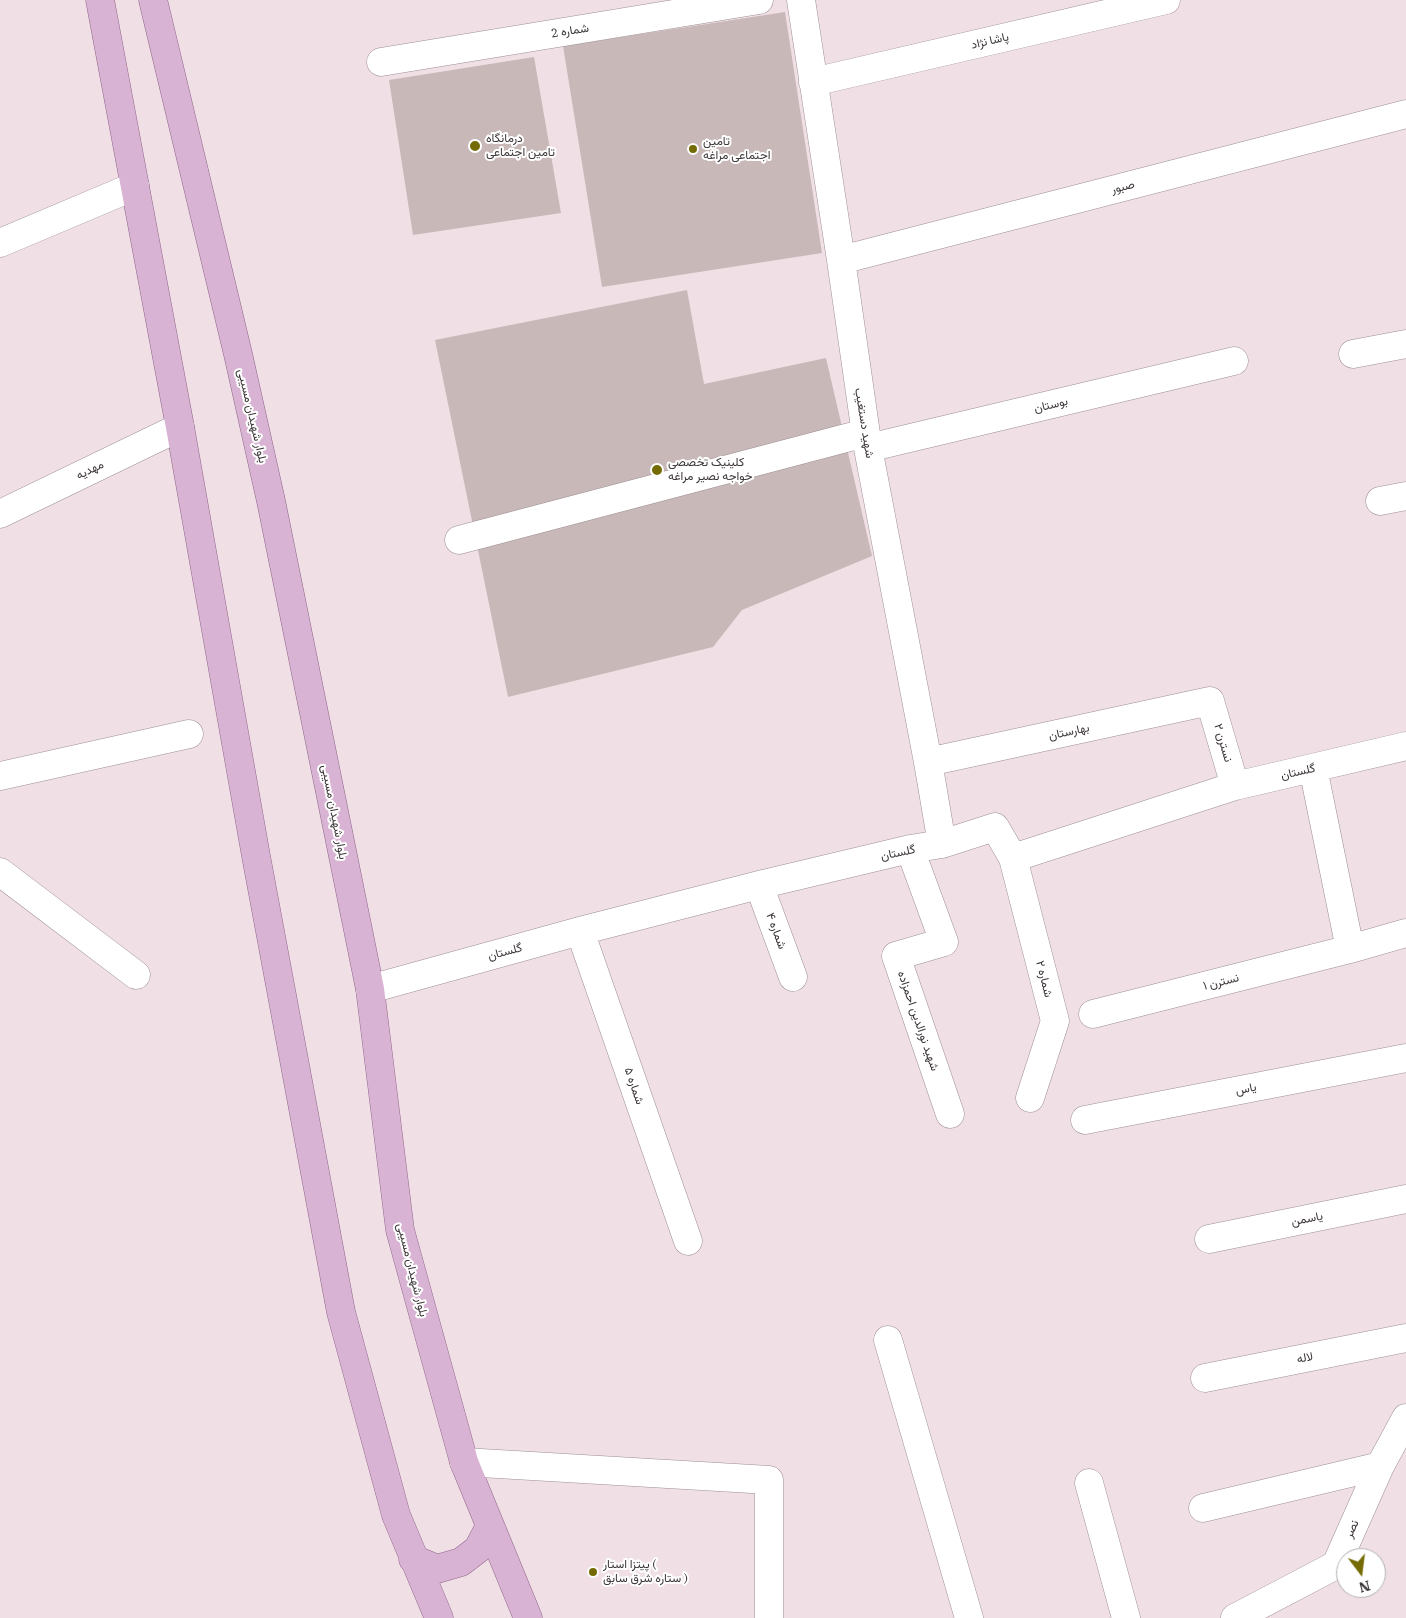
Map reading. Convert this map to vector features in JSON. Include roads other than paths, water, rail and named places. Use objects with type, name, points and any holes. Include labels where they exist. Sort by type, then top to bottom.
[{"type":"main road","points":[[100,0],[180,426],[256,856],[341,1312],[396,1515],[439,1618]]},
{"type":"main road","name":"بلوار شهیدان مسیبی","points":[[153,0],[272,501],[370,989],[400,1230],[464,1462],[528,1618]]},
{"type":"main road","points":[[413,1559],[437,1569],[461,1562],[478,1549],[490,1526]]},
{"type":"street","name":"شماره 2","points":[[382,62],[759,0]]},
{"type":"street","name":"شهید دستغیب","points":[[801,0],[867,441],[942,844]]},
{"type":"street","name":"پاشا نژاد","points":[[813,82],[1166,0]]},
{"type":"street","name":"صبور","points":[[841,260],[1406,114]]},
{"type":"street","points":[[0,243],[135,186]]},
{"type":"street","points":[[1353,354],[1406,344]]},
{"type":"street","name":"بوستان","points":[[459,540],[867,441],[1234,361]]},
{"type":"street","name":"مهدیه","points":[[0,514],[180,426]]},
{"type":"street","name":"بهارستان","points":[[928,762],[1210,701]]},
{"type":"street","name":"نسترن ۲","points":[[1210,701],[1235,786]]},
{"type":"street","points":[[0,776],[189,734]]},
{"type":"street","name":"گلستان","points":[[370,989],[580,931],[759,885],[910,849],[942,844],[995,827],[1013,858],[1235,786],[1406,746]]},
{"type":"street","points":[[1313,768],[1350,949]]},
{"type":"street","name":"شهید نورالدین احمزاده","points":[[910,849],[944,942],[896,956],[950,1114]]},
{"type":"street","name":"شماره ۲","points":[[1013,858],[1055,1021],[1030,1098]]},
{"type":"street","points":[[0,872],[136,975]]},
{"type":"street","name":"شماره ۴","points":[[759,885],[793,977]]},
{"type":"street","name":"شماره ۵","points":[[580,931],[688,1241]]},
{"type":"street","name":"نسترن ۱","points":[[1093,1014],[1406,933]]},
{"type":"street","name":"یاس","points":[[1085,1120],[1406,1058]]},
{"type":"street","name":"یاسمن","points":[[1209,1239],[1406,1199]]},
{"type":"street","name":"لاله","points":[[1205,1378],[1406,1338]]},
{"type":"street","points":[[888,1340],[969,1618]]},
{"type":"street","name":"نصر","points":[[1234,1618],[1336,1565],[1380,1466],[1406,1418]]},
{"type":"street","points":[[464,1462],[769,1480],[769,1618]]},
{"type":"street","points":[[1203,1508],[1380,1466]]},
{"type":"street","points":[[1090,1483],[1126,1618]]},
{"type":"place","name":"درمانگاه تامین اجتماعی","points":[[475,146]]},
{"type":"place","name":"تامین اجتماعی مراغه","points":[[693,149]]},
{"type":"place","name":"کلینیک تخصصی خواجه نصیر مراغه","points":[[657,470]]},
{"type":"place","name":"پیتزا استار ( ستاره شرق سابق )","points":[[593,1572]]}]
